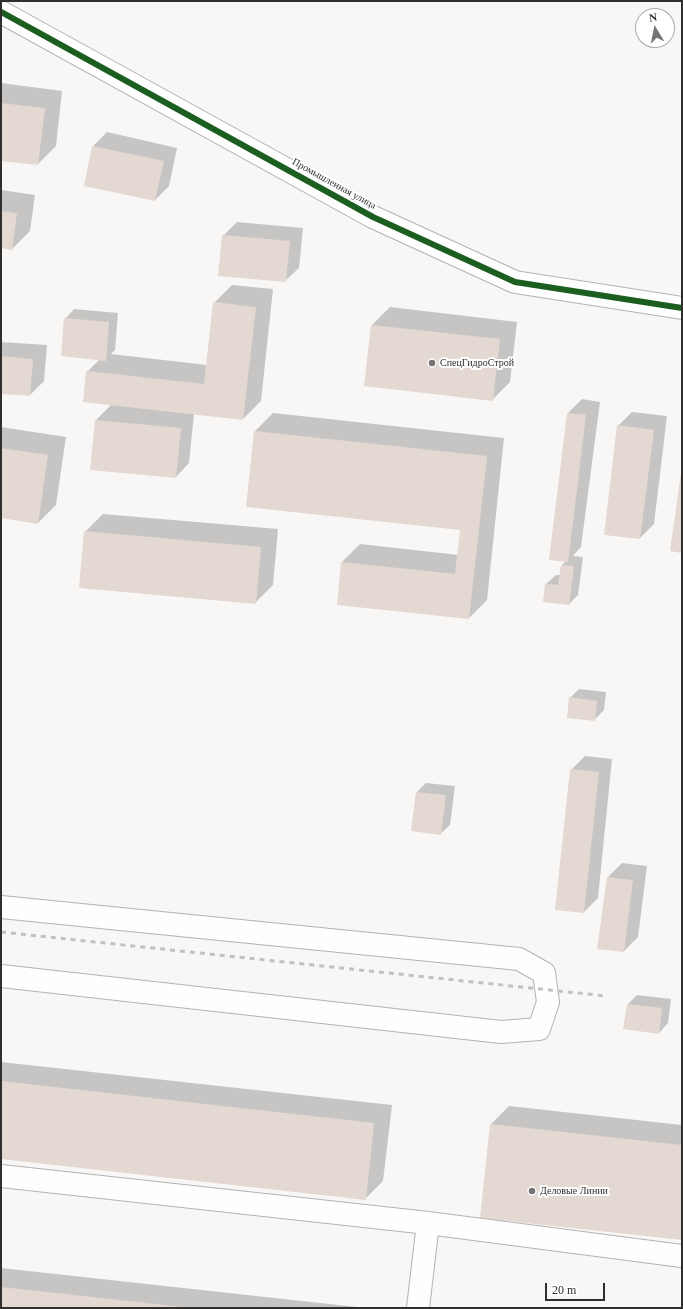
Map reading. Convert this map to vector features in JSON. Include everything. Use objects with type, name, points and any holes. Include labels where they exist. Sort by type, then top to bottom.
[{"type":"street","name":"Промышленная улица","points":[[1,12],[374,217],[515,282],[682,308]]},
{"type":"street","points":[[1,907],[519,959],[544,974],[548,1002],[538,1029],[501,1032],[1,976]]},
{"type":"street","points":[[1,1176],[428,1223],[682,1256]]},
{"type":"street","points":[[418,1308],[428,1223]]},
{"type":"building","points":[[1,103],[45,108],[38,165],[1,161]]},
{"type":"building","points":[[92,146],[164,161],[155,201],[84,186]]},
{"type":"building","points":[[1,211],[17,213],[12,250],[1,248]]},
{"type":"building","points":[[222,235],[290,241],[286,282],[218,276]]},
{"type":"building","points":[[213,302],[256,307],[243,420],[83,402],[86,371],[204,384]]},
{"type":"building","points":[[64,318],[109,322],[106,361],[61,356]]},
{"type":"building","name":"СпецГидроСтрой","points":[[371,325],[500,339],[493,401],[364,386]]},
{"type":"building","points":[[1,356],[33,359],[30,396],[1,394]]},
{"type":"building","points":[[567,413],[586,415],[568,562],[549,560]]},
{"type":"building","points":[[95,420],[181,428],[176,478],[90,470]]},
{"type":"building","points":[[617,425],[654,430],[640,539],[604,535]]},
{"type":"building","points":[[254,431],[487,456],[469,619],[337,605],[341,562],[455,574],[460,530],[246,507]]},
{"type":"building","points":[[1,448],[48,455],[38,524],[1,518]]},
{"type":"building","points":[[682,473],[682,553],[670,551]]},
{"type":"building","points":[[84,531],[261,547],[256,604],[79,588]]},
{"type":"building","points":[[561,565],[574,566],[569,605],[543,602],[545,584],[558,585]]},
{"type":"building","points":[[569,697],[597,701],[595,721],[567,718]]},
{"type":"building","points":[[570,769],[599,772],[584,913],[555,910]]},
{"type":"building","points":[[416,792],[446,795],[441,835],[411,831]]},
{"type":"building","points":[[607,877],[633,880],[624,952],[597,949]]},
{"type":"building","points":[[627,1004],[662,1008],[659,1034],[623,1029]]},
{"type":"building","points":[[1,1081],[374,1123],[366,1200],[1,1159]]},
{"type":"building","points":[[490,1124],[682,1145],[682,1240],[480,1218]]},
{"type":"building","points":[[1,1287],[182,1307],[182,1308],[1,1308]]},
{"type":"railway","points":[[1,932],[606,996]]},
{"type":"cycle path","points":[[1,12],[373,217],[515,282],[682,308]]},
{"type":"place","name":"СпецГидроСтрой","points":[[432,363]]},
{"type":"place","name":"Деловые Линии","points":[[532,1191]]}]
